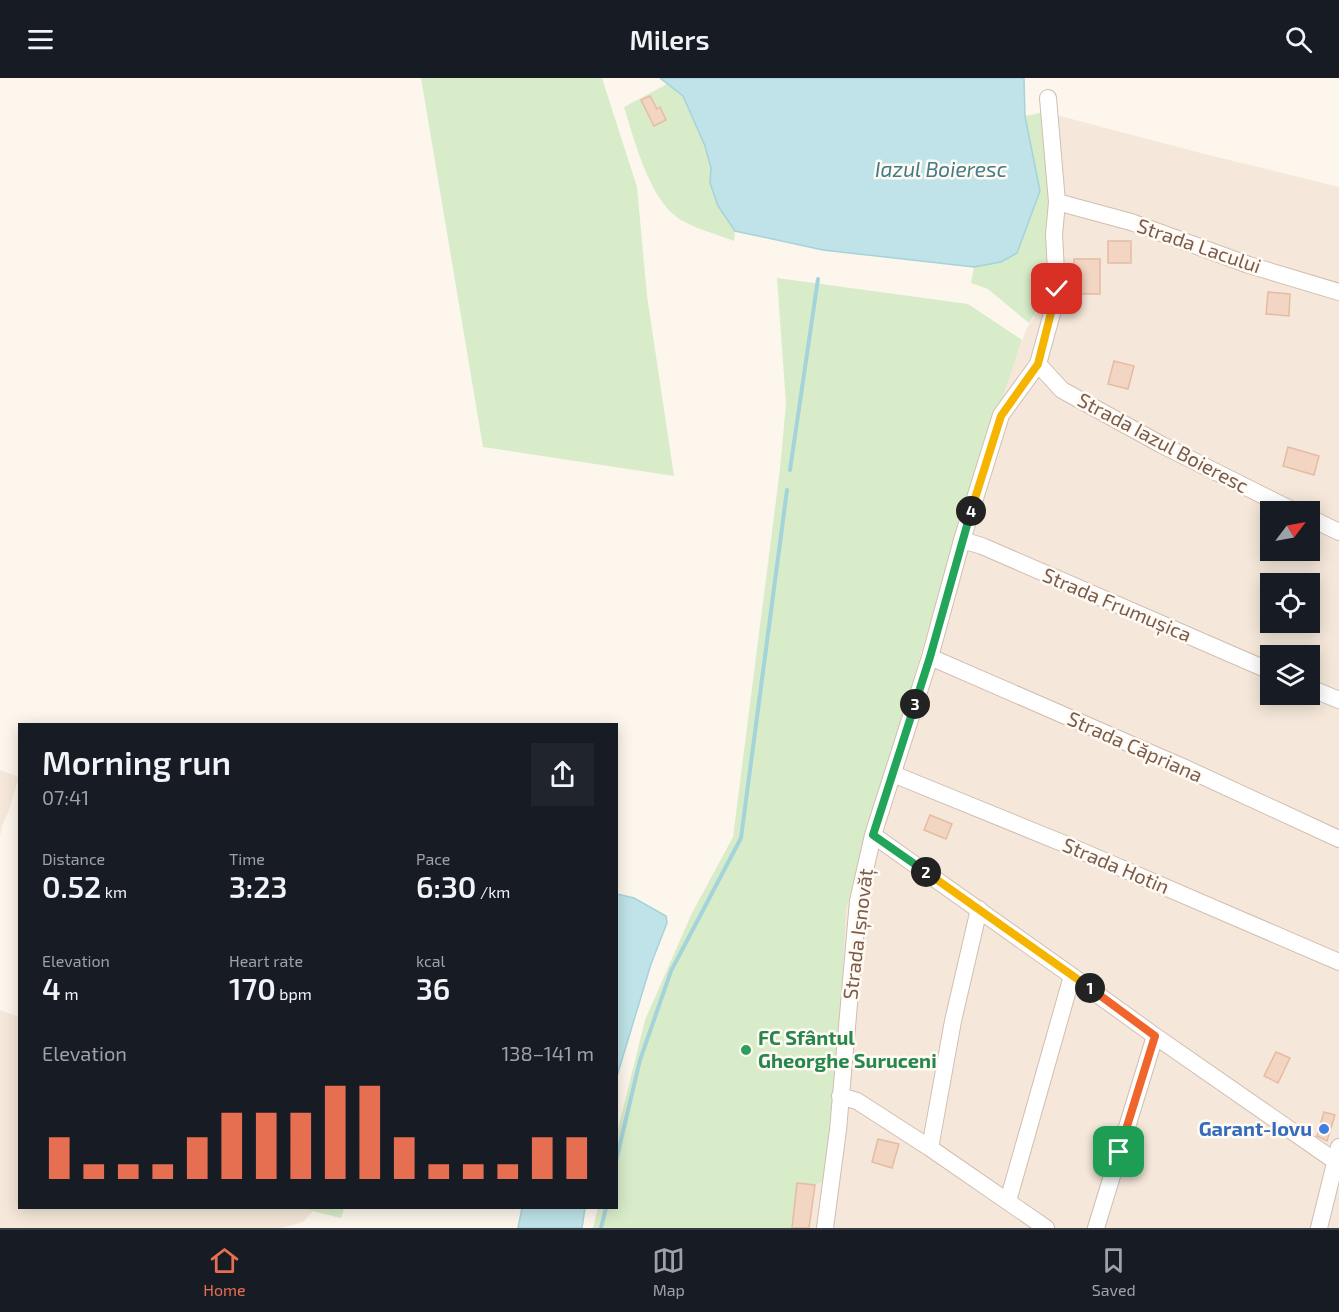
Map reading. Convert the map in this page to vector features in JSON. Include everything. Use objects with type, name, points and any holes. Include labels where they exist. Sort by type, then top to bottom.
[{"type":"street","name":"Strada Ișnovăț","points":[[825,1228],[838,1130],[858,901],[873,835],[930,657],[962,540],[1001,416],[1038,364],[1057,289],[1054,236],[1057,202],[1048,98]]},
{"type":"street","name":"Strada Lacului","points":[[1057,202],[1131,222],[1249,265],[1339,292]]},
{"type":"street","name":"Strada Iazul Boieresc","points":[[1038,364],[1062,390],[1162,445],[1274,501]]},
{"type":"street","points":[[1320,523],[1339,532]]},
{"type":"street","name":"Strada Frumușica","points":[[962,540],[982,546],[1260,667]]},
{"type":"street","name":"Strada Căpriana","points":[[930,657],[1183,767],[1339,839]]},
{"type":"street","points":[[1320,692],[1339,700]]},
{"type":"street","name":"Strada Hotin","points":[[893,774],[1072,847],[1339,962]]},
{"type":"street","points":[[873,835],[1155,1036],[1337,1154],[1319,1228]]},
{"type":"street","points":[[930,1148],[953,1021],[979,909]]},
{"type":"street","points":[[1008,1201],[1072,976]]},
{"type":"street","points":[[1096,1228],[1155,1036]]},
{"type":"street","points":[[840,1096],[856,1101],[930,1148],[1046,1228]]},
{"type":"shaded area","points":[[1045,112],[1339,187],[1339,1228],[611,1228],[618,1205],[886,770],[959,527],[1009,376],[1027,328],[1050,290],[1045,270],[1053,209]]},
{"type":"shaded area","points":[[0,770],[18,777],[18,780],[0,836]]},
{"type":"shaded area","points":[[0,1010],[18,1017],[18,1209],[344,1209],[341,1218],[313,1211],[303,1222],[282,1228],[0,1228]]},
{"type":"green space","points":[[421,78],[602,78],[637,187],[647,296],[674,476],[483,447]]},
{"type":"green space","points":[[667,84],[683,96],[705,146],[711,168],[710,183],[718,206],[735,231],[734,241],[697,228],[678,218],[659,197],[644,167],[624,107]]},
{"type":"green space","points":[[1045,112],[1053,209],[1045,270],[1050,290],[1029,323],[988,289],[971,283],[974,267],[1001,262],[1040,191],[1025,116]]},
{"type":"green space","points":[[777,278],[968,304],[1022,340],[959,527],[846,909],[838,1062],[828,1179],[815,1185],[809,1228],[593,1228],[598,1209],[618,1209],[618,1129],[645,1020],[692,913],[733,837],[780,469],[786,404]]},
{"type":"green space","points":[[305,1209],[344,1209],[341,1218]]},
{"type":"water","name":"Iazul Boieresc","points":[[660,78],[1024,78],[1025,116],[1040,191],[1017,253],[1001,262],[974,267],[823,250],[735,231],[718,206],[710,183],[711,168],[705,146],[683,96]]},
{"type":"water","points":[[618,894],[634,898],[666,916],[667,923],[651,964],[618,1073]]},
{"type":"water","points":[[522,1209],[585,1209],[582,1228],[518,1228]]},
{"type":"building","points":[[650,96],[657,109],[660,107],[666,120],[654,126],[641,100]]},
{"type":"building","points":[[1108,241],[1131,241],[1131,263],[1108,263]]},
{"type":"building","points":[[1074,259],[1100,259],[1100,294],[1074,294]]},
{"type":"building","points":[[1268,292],[1290,294],[1289,316],[1266,314]]},
{"type":"building","points":[[1114,361],[1134,366],[1128,389],[1108,384]]},
{"type":"building","points":[[1288,447],[1319,456],[1314,475],[1283,466]]},
{"type":"building","points":[[930,815],[952,824],[946,839],[924,830]]},
{"type":"building","points":[[1276,1052],[1290,1058],[1278,1083],[1264,1076]]},
{"type":"building","points":[[1324,1112],[1335,1115],[1327,1141],[1317,1136]]},
{"type":"building","points":[[878,1139],[899,1144],[892,1168],[872,1162]]},
{"type":"building","points":[[797,1183],[815,1185],[809,1228],[792,1228]]},
{"type":"waterway","points":[[790,470],[818,279]]},
{"type":"waterway","points":[[618,1153],[640,1060],[671,971],[741,838],[787,490]]},
{"type":"waterway","points":[[601,1228],[606,1209]]},
{"type":"place","name":"FC Sfântul Gheorghe Suruceni","points":[[746,1050]]},
{"type":"place","name":"Garant-Iovu","points":[[1324,1129]]},
{"type":"route","points":[[1057,289],[1038,364],[1001,416],[962,540],[930,657],[873,835],[1155,1036],[1119,1152]]}]
